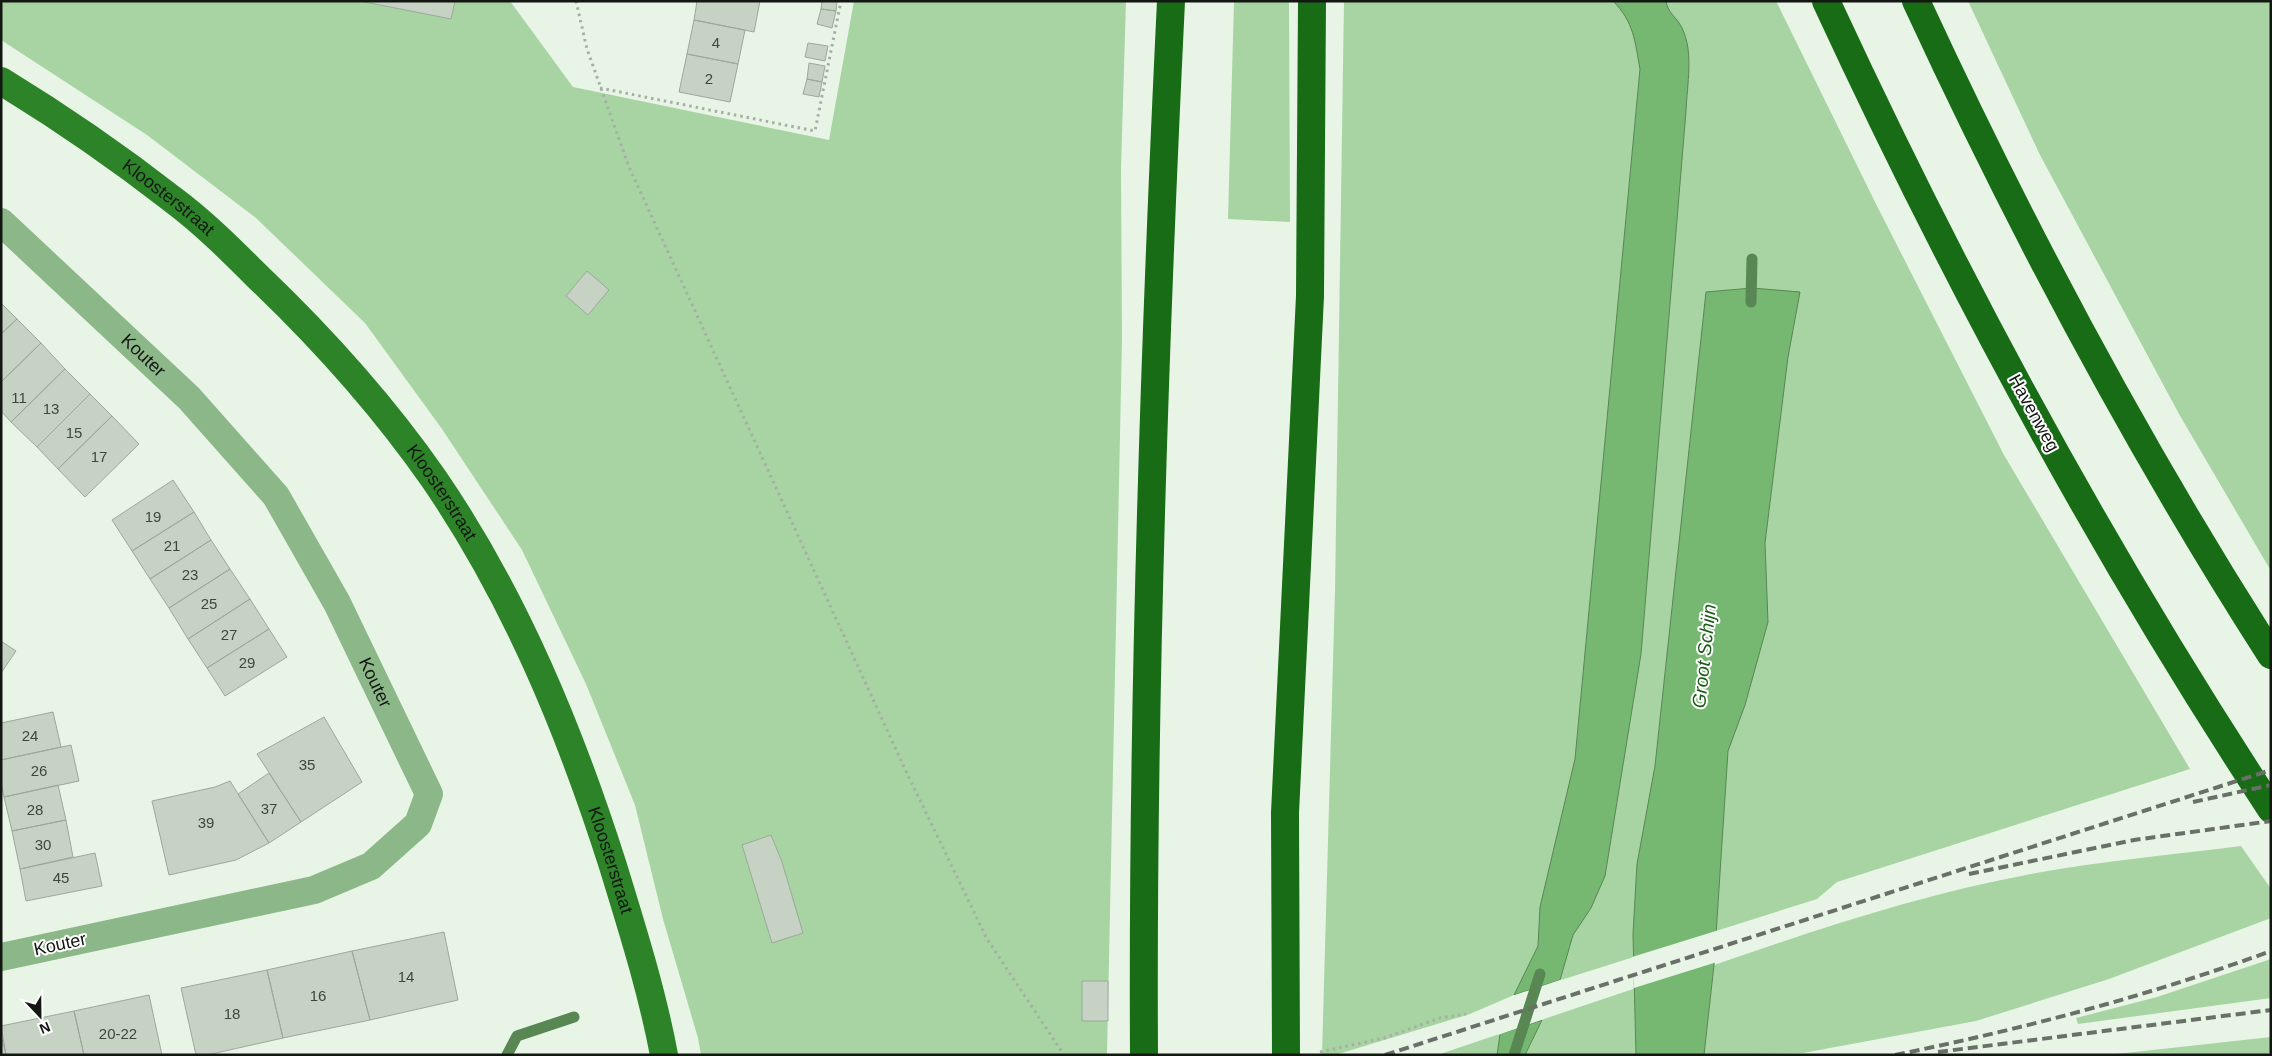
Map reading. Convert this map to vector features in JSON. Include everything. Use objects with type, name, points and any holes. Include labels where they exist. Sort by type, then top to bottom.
[{"type":"highway","points":[[1144,1055],[1143,864],[1156,317],[1171,1]]},
{"type":"highway","points":[[1286,1055],[1286,813],[1310,296],[1312,1]]},
{"type":"highway","name":"Havenweg","points":[[1826,1],[1891,143],[1980,314],[2137,596],[2196,696],[2271,809]]},
{"type":"highway","points":[[1916,1],[1967,111],[2137,434],[2207,556],[2271,655]]},
{"type":"main road","name":"Kloosterstraat","points":[[1,81],[108,152],[174,200],[235,254],[308,325],[375,401],[434,480],[480,555],[522,634],[561,721],[593,803],[632,927],[664,1055]]},
{"type":"street","name":"Kouter","points":[[1,222],[189,398],[276,496],[337,603],[429,794],[418,824],[372,866],[314,890],[1,956]]},
{"type":"path","points":[[576,1],[587,50],[629,168],[904,767],[988,939],[1064,1055]]},
{"type":"path","points":[[600,87],[815,131],[841,1]]},
{"type":"path","points":[[1322,1052],[1384,1038],[1440,1018],[1466,1014]]},
{"type":"shaded area","points":[[1,1],[361,1],[451,19],[455,1],[510,1],[573,87],[829,140],[854,1],[1126,1],[1121,168],[1122,340],[1107,1055],[701,1055],[698,1038],[663,919],[635,805],[586,684],[522,550],[442,429],[365,323],[256,218],[147,135],[1,40]]},
{"type":"shaded area","points":[[1234,1],[1289,1],[1290,222],[1228,219]]},
{"type":"shaded area","points":[[1344,1],[1776,1],[1876,204],[2004,455],[2190,769],[1837,882],[1817,899],[1514,995],[1470,1014],[1335,1055],[1322,1055],[1335,591]]},
{"type":"shaded area","points":[[1968,1],[2271,1],[2271,571],[2179,414],[2040,155]]},
{"type":"shaded area","points":[[2241,846],[2271,889],[2271,918],[2109,979],[1976,1021],[1803,1053],[1704,1055],[1714,965],[1792,938],[1911,902],[1991,882],[2083,865]]},
{"type":"shaded area","points":[[2271,959],[2271,998],[2078,1024],[2076,1018],[2157,997]]},
{"type":"shaded area","points":[[1636,988],[1636,1055],[1437,1055]]},
{"type":"shaded area","points":[[2271,1037],[2271,1055],[2107,1055]]},
{"type":"water","points":[[1613,1],[1666,1],[1686,37],[1689,58],[1641,654],[1605,876],[1591,908],[1573,935],[1560,980],[1514,995],[1538,946],[1540,907],[1575,759],[1640,69],[1635,41],[1629,25]]},
{"type":"water","points":[[1752,288],[1800,292],[1788,357],[1765,543],[1768,622],[1745,705],[1728,751],[1714,965],[1704,1055],[1636,1055],[1633,934],[1637,864],[1655,766],[1706,292]]},
{"type":"water","points":[[1542,1020],[1525,1055],[1497,1055],[1500,1034]]},
{"type":"pier","points":[[1719,930],[1717,962],[1634,988],[1632,957]]},
{"type":"pier","points":[[1563,979],[1560,982],[1515,997],[1512,996]]},
{"type":"pier","points":[[1541,1017],[1544,1019],[1498,1035],[1499,1032]]},
{"type":"building","points":[[360,1],[455,1],[451,19]]},
{"type":"building","points":[[697,1],[760,1],[754,32],[694,20]]},
{"type":"building","points":[[822,1],[837,1],[836,11],[821,9]]},
{"type":"building","points":[[821,9],[836,11],[832,28],[817,24]]},
{"type":"building","points":[[694,20],[745,30],[738,64],[687,54]]},
{"type":"building","points":[[808,43],[828,46],[825,61],[805,57]]},
{"type":"building","points":[[687,54],[738,64],[730,102],[679,92]]},
{"type":"building","points":[[809,63],[825,66],[822,82],[807,79]]},
{"type":"building","points":[[807,79],[822,82],[819,97],[803,94]]},
{"type":"building","points":[[587,271],[609,290],[588,315],[566,296]]},
{"type":"building","points":[[1,303],[17,319],[1,334]]},
{"type":"building","points":[[17,319],[41,343],[1,382],[1,334]]},
{"type":"building","points":[[41,343],[65,369],[11,422],[1,411],[1,382]]},
{"type":"building","points":[[65,369],[90,394],[37,447],[11,422]]},
{"type":"building","points":[[90,394],[112,416],[58,469],[37,447]]},
{"type":"building","points":[[112,416],[139,444],[85,497],[58,469]]},
{"type":"building","points":[[173,480],[194,512],[132,551],[112,520]]},
{"type":"building","points":[[194,512],[211,540],[150,579],[132,551]]},
{"type":"building","points":[[211,540],[230,569],[169,608],[150,579]]},
{"type":"building","points":[[230,569],[250,599],[188,639],[169,608]]},
{"type":"building","points":[[250,599],[269,629],[207,668],[188,639]]},
{"type":"building","points":[[269,629],[287,657],[225,696],[207,668]]},
{"type":"building","points":[[1,641],[16,651],[1,673]]},
{"type":"building","points":[[53,712],[61,747],[1,760],[1,723]]},
{"type":"building","points":[[324,717],[362,782],[301,822],[257,754]]},
{"type":"building","points":[[71,745],[79,781],[4,797],[1,782],[1,760]]},
{"type":"building","points":[[269,773],[301,822],[269,843],[238,794]]},
{"type":"building","points":[[230,781],[269,843],[236,860],[169,875],[152,801],[215,787]]},
{"type":"building","points":[[58,785],[66,820],[12,831],[4,797]]},
{"type":"building","points":[[66,820],[73,857],[20,869],[12,831]]},
{"type":"building","points":[[771,835],[782,862],[803,933],[772,943],[742,845]]},
{"type":"building","points":[[95,853],[102,886],[26,901],[20,869]]},
{"type":"building","points":[[444,932],[458,1000],[370,1020],[352,951]]},
{"type":"building","points":[[352,951],[370,1020],[283,1038],[267,970]]},
{"type":"building","points":[[267,970],[283,1038],[207,1055],[196,1055],[181,988]]},
{"type":"building","points":[[1082,981],[1108,981],[1108,1021],[1082,1021]]},
{"type":"building","points":[[149,995],[162,1055],[84,1055],[74,1011]]},
{"type":"building","points":[[74,1011],[84,1055],[6,1055],[1,1026]]},
{"type":"building","points":[[1,1035],[6,1055],[1,1055]]},
{"type":"waterway","name":"Groot Schijn","points":[[1751,302],[1752,259]]},
{"type":"waterway","points":[[1514,1055],[1540,974]]},
{"type":"waterway","points":[[507,1055],[517,1036],[574,1017]]},
{"type":"railway","points":[[1385,1055],[2271,770]]},
{"type":"railway","points":[[2193,802],[2271,785]]},
{"type":"railway","points":[[1969,874],[2134,840],[2271,821]]},
{"type":"railway","points":[[1895,1055],[2038,1023],[2178,983],[2271,951]]},
{"type":"railway","points":[[1938,1052],[2271,1010]]}]
